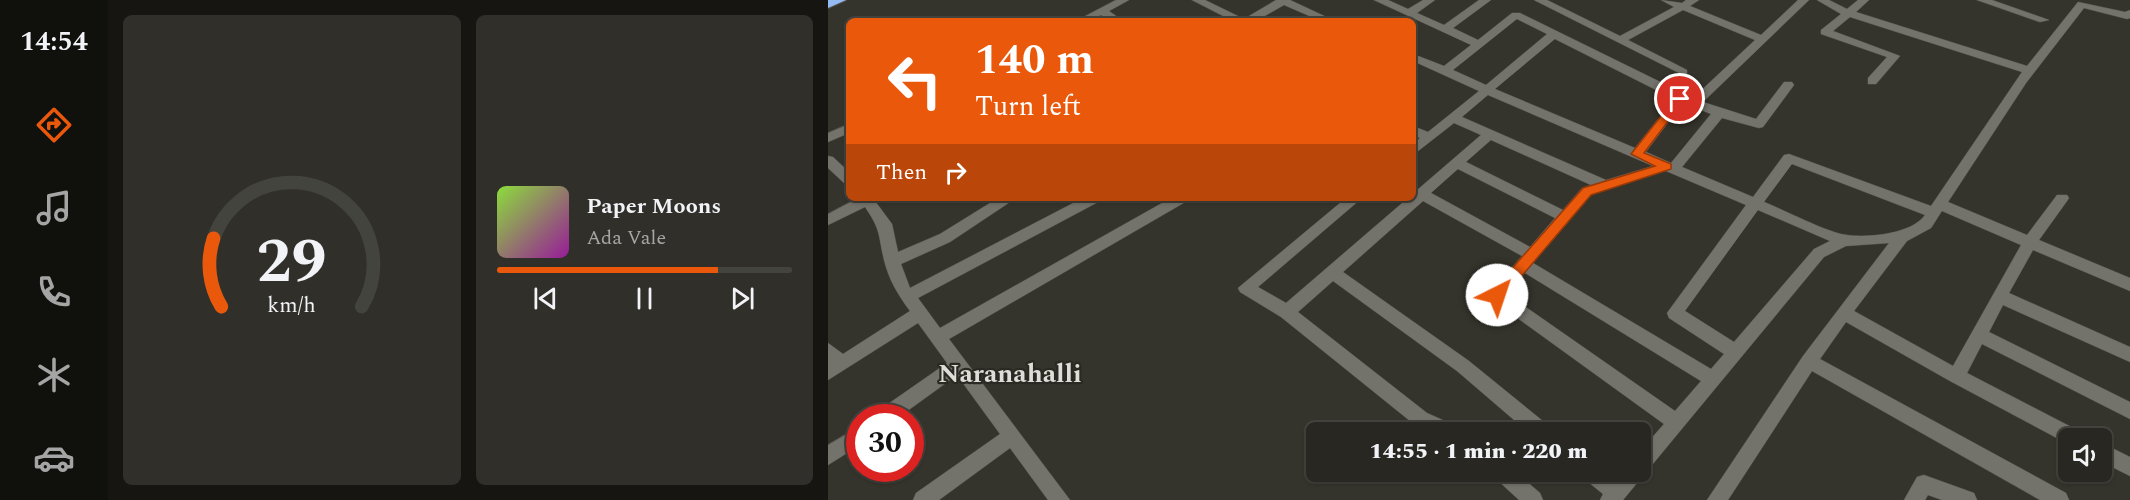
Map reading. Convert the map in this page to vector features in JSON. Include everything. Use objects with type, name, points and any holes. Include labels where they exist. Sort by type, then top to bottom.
[{"type":"highway","points":[[828,3],[840,0]]},
{"type":"street","points":[[1087,18],[1124,0]]},
{"type":"street","points":[[1197,0],[1235,18]]},
{"type":"street","points":[[1253,18],[1283,0],[1312,18]]},
{"type":"street","points":[[1379,0],[1479,44]]},
{"type":"street","points":[[1409,13],[1430,0]]},
{"type":"street","points":[[1445,29],[1486,0]]},
{"type":"street","points":[[1539,0],[1683,72]]},
{"type":"street","points":[[1666,0],[1762,39]]},
{"type":"street","points":[[1621,40],[1694,0]]},
{"type":"street","points":[[1694,104],[1804,0]]},
{"type":"street","points":[[1822,0],[1848,12],[2029,70]]},
{"type":"street","points":[[1864,0],[1825,32],[1894,56],[1872,81]]},
{"type":"street","points":[[1982,0],[2044,20]]},
{"type":"street","points":[[1717,500],[1809,361],[1844,313],[1902,237],[1926,224],[1938,209],[2076,2],[2129,15]]},
{"type":"street","points":[[1101,11],[1113,18]]},
{"type":"street","points":[[1445,71],[1516,15],[1680,99],[1759,124],[1788,85]]},
{"type":"street","points":[[1416,148],[1555,33]]},
{"type":"street","points":[[1416,58],[1844,241]]},
{"type":"street","points":[[1637,154],[1680,99]]},
{"type":"street","points":[[1676,422],[1497,295],[1587,192],[1604,185],[1670,168],[1719,113]]},
{"type":"street","points":[[1453,118],[1604,185]]},
{"type":"street","points":[[828,138],[846,129]]},
{"type":"street","points":[[1416,131],[1429,137]]},
{"type":"street","points":[[1416,198],[1490,134]]},
{"type":"street","points":[[1735,352],[1675,313],[1789,158],[1938,209],[2029,243],[2130,285]]},
{"type":"street","points":[[1456,163],[1565,217]]},
{"type":"street","points":[[1421,194],[1713,379]]},
{"type":"street","points":[[1956,376],[2029,243],[2062,198]]},
{"type":"street","points":[[828,220],[863,201]]},
{"type":"street","points":[[870,201],[885,224],[892,261],[908,296],[1060,500]]},
{"type":"street","points":[[892,261],[945,238],[1004,201]]},
{"type":"street","points":[[908,296],[1089,201]]},
{"type":"street","points":[[938,337],[1177,201]]},
{"type":"street","points":[[1351,201],[1246,288],[1287,312],[1427,422]]},
{"type":"street","points":[[1287,312],[1413,201]]},
{"type":"street","points":[[1651,452],[1819,253],[1844,241],[1902,237]]},
{"type":"street","points":[[1332,272],[1463,366],[1530,422]]},
{"type":"street","points":[[2000,296],[2130,355]]},
{"type":"street","points":[[828,350],[835,368],[920,313]]},
{"type":"street","points":[[1844,313],[2058,430]]},
{"type":"street","points":[[1979,335],[2130,411]]},
{"type":"street","points":[[1809,361],[2059,500]]},
{"type":"street","points":[[902,404],[958,365]]},
{"type":"street","points":[[923,500],[1012,436]]},
{"type":"street","points":[[828,456],[846,444]]},
{"type":"street","points":[[2112,457],[2130,467]]},
{"type":"street","points":[[1514,482],[1533,500]]},
{"type":"street","points":[[1599,482],[1613,497],[1626,482]]},
{"type":"street","points":[[1914,500],[1924,484],[1967,500]]},
{"type":"district","name":"Naranahalli","points":[[1010,373]]},
{"type":"route","points":[[1497,295],[1587,192],[1667,166],[1637,154],[1680,99]]}]
